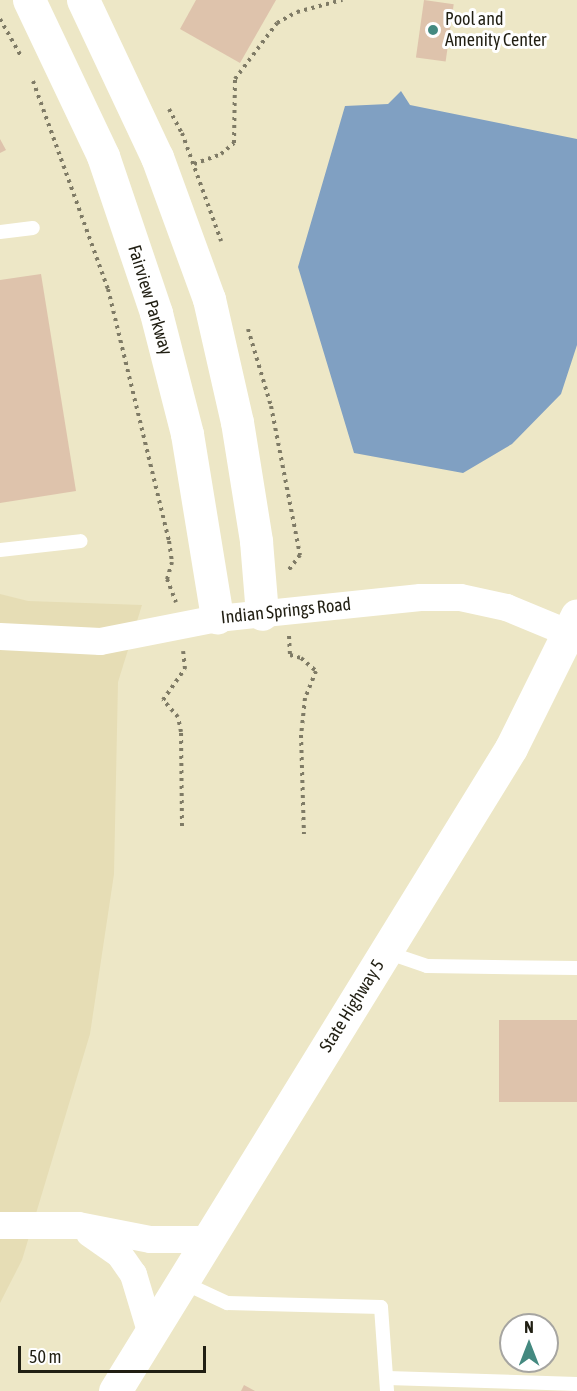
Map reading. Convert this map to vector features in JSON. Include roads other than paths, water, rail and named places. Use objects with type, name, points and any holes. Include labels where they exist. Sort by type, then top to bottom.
[{"type":"street","name":"Fairview Parkway","points":[[29,0],[103,156],[156,313],[187,434],[217,618]]},
{"type":"street","points":[[83,0],[157,157],[209,299],[237,422],[256,541],[261,614]]},
{"type":"street","name":"Indian Springs Road","points":[[0,636],[60,642],[100,641],[217,618],[397,598],[460,597],[573,624]]},
{"type":"street","name":"State Highway 5","points":[[115,1391],[511,748],[573,624]]},
{"type":"street","points":[[0,1225],[78,1225],[150,1239],[208,1239]]},
{"type":"street","points":[[78,1225],[119,1254],[133,1274],[151,1334]]},
{"type":"lane","points":[[0,232],[33,228]]},
{"type":"lane","points":[[0,550],[81,541]]},
{"type":"lane","points":[[386,952],[428,966],[577,968]]},
{"type":"lane","points":[[182,1282],[227,1303],[381,1307],[387,1385],[577,1384]]},
{"type":"water","points":[[401,91],[410,105],[577,139],[577,345],[561,394],[512,444],[463,473],[354,453],[298,267],[345,106],[388,104]]},
{"type":"place","name":"Pool and Amenity Center","points":[[433,30]]}]
